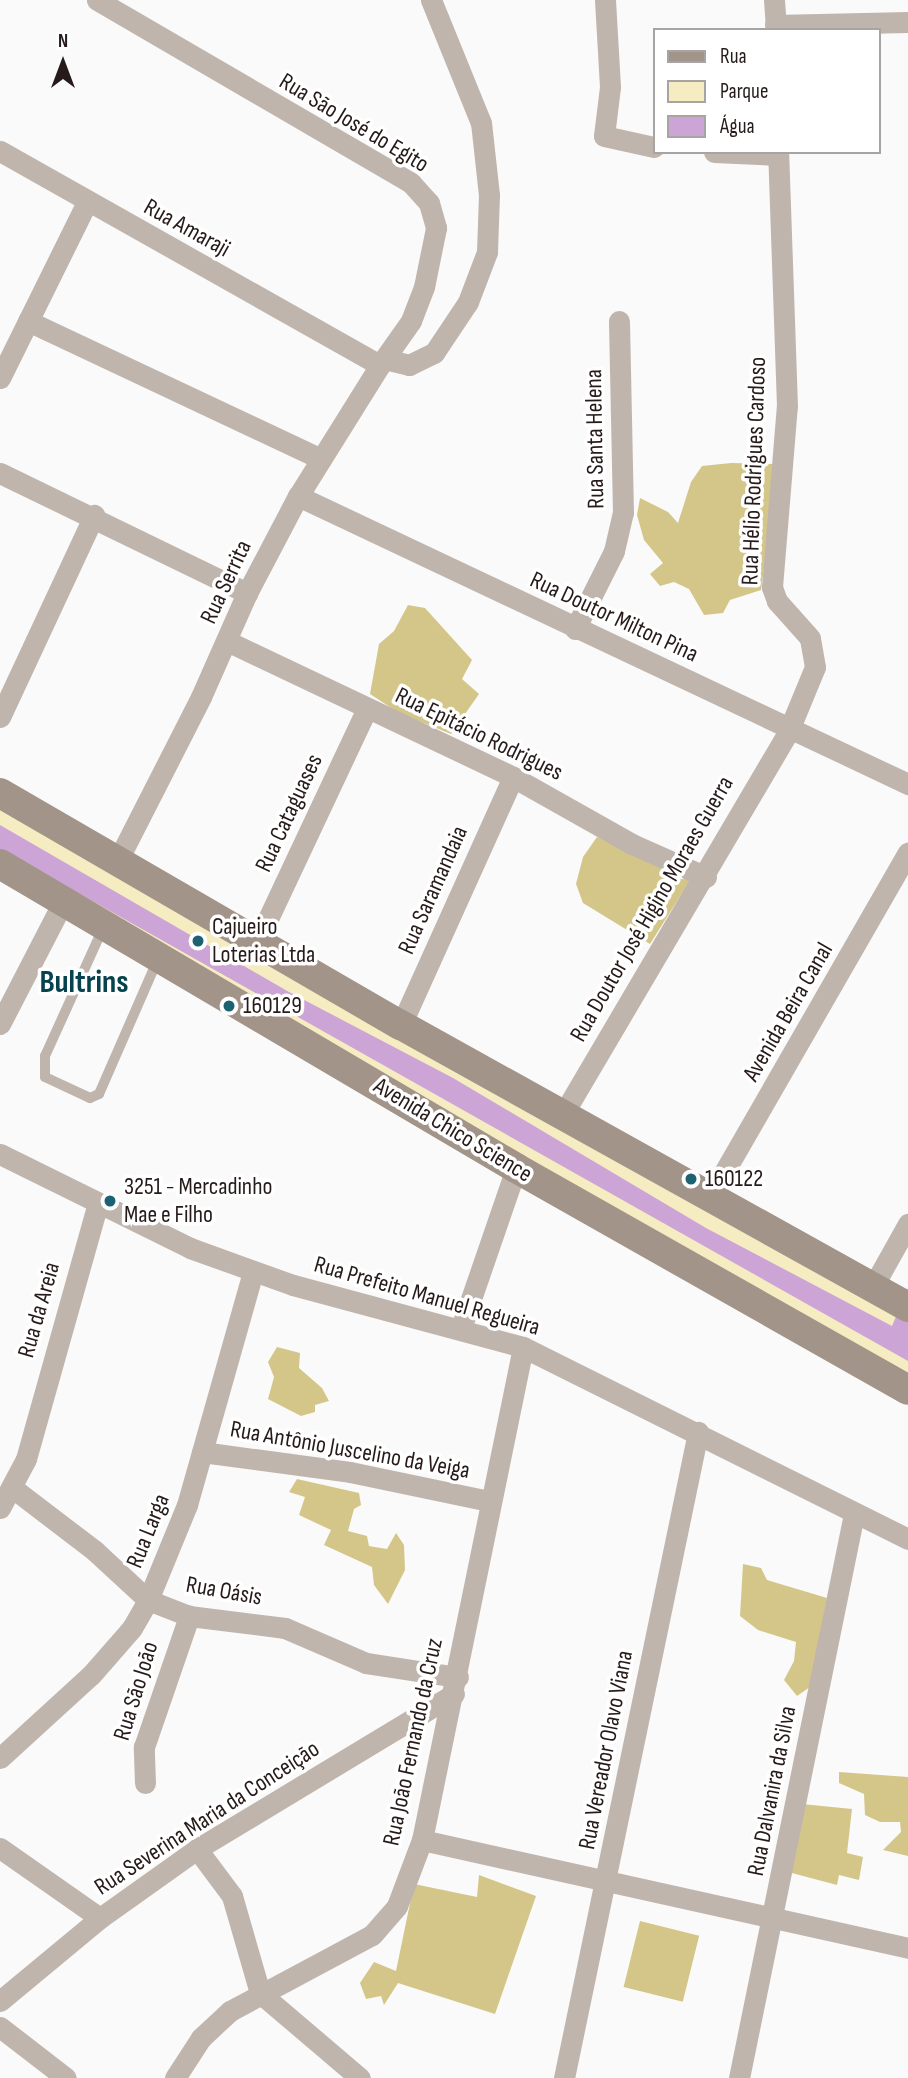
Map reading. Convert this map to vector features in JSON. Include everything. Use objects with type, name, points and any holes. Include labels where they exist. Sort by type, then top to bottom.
[{"type":"main road","points":[[0,793],[401,1025],[562,1116],[711,1195],[892,1300]]},
{"type":"main road","name":"Avenida Chico Science","points":[[0,864],[516,1167],[908,1390]]},
{"type":"street","name":"Rua São José do Egito","points":[[97,0],[411,183],[429,203],[436,228],[424,287],[411,321],[382,362]]},
{"type":"street","points":[[382,362],[409,365],[433,354],[456,325],[487,252],[489,195],[481,123],[431,0]]},
{"type":"street","points":[[605,0],[610,87],[604,136],[652,147]]},
{"type":"street","points":[[774,0],[776,27],[908,22]]},
{"type":"street","name":"Rua Amaraji","points":[[0,151],[349,348],[382,362]]},
{"type":"street","name":"Rua Hélio Rodrigues Cardoso","points":[[778,154],[787,406],[772,590],[816,652],[813,673],[789,730]]},
{"type":"street","points":[[0,378],[87,202]]},
{"type":"street","points":[[28,321],[321,458]]},
{"type":"street","name":"Rua Santa Helena","points":[[575,629],[614,551],[624,513],[619,321]]},
{"type":"street","name":"Rua Serrita","points":[[118,860],[227,641],[247,593],[321,458],[382,362]]},
{"type":"street","points":[[0,473],[94,515],[247,593]]},
{"type":"street","name":"Rua Doutor Milton Pina","points":[[299,496],[575,629],[908,784]]},
{"type":"street","points":[[0,717],[94,515]]},
{"type":"street","name":"Rua Epitácio Rodrigues","points":[[227,641],[513,777],[632,844],[706,877]]},
{"type":"street","name":"Rua Cataguases","points":[[258,940],[367,708]]},
{"type":"street","name":"Rua Doutor José Higino Moraes Guerra","points":[[562,1116],[706,877],[789,730]]},
{"type":"street","name":"Rua Saramandaia","points":[[401,1025],[513,777]]},
{"type":"street","name":"Avenida Beira Canal","points":[[711,1195],[908,853]]},
{"type":"street","points":[[0,1024],[64,900]]},
{"type":"street","name":"Rua Prefeito Manuel Regueira","points":[[0,1154],[190,1248],[253,1270],[523,1347],[908,1539]]},
{"type":"street","points":[[461,1328],[516,1167]]},
{"type":"street","name":"Rua da Areia","points":[[4,1500],[97,1203]]},
{"type":"street","points":[[892,1300],[908,1224]]},
{"type":"street","name":"Rua Larga","points":[[0,1758],[91,1675],[132,1628],[148,1600],[187,1506],[253,1270]]},
{"type":"street","name":"Rua João Fernando da Cruz","points":[[175,2078],[201,2038],[260,1993],[383,1925],[397,1906],[422,1840],[456,1686],[489,1501],[523,1347]]},
{"type":"street","name":"Rua Vereador Olavo Viana","points":[[565,2078],[698,1432]]},
{"type":"street","name":"Rua Antônio Juscelino da Veiga","points":[[202,1452],[350,1472],[489,1501]]},
{"type":"street","name":"Rua Oásis","points":[[4,1500],[94,1551],[148,1600],[189,1616],[274,1626],[366,1663],[456,1686]]},
{"type":"street","name":"Rua Dalvanira da Silva","points":[[739,2078],[774,1919],[854,1514]]},
{"type":"street","name":"Rua São João","points":[[145,1783],[144,1747],[189,1616]]},
{"type":"street","name":"Rua Severina Maria da Conceição","points":[[0,2001],[100,1918],[197,1849],[456,1686]]},
{"type":"street","points":[[422,1840],[908,1948]]},
{"type":"street","points":[[0,1848],[100,1918]]},
{"type":"street","points":[[197,1849],[232,1896],[260,1993],[360,2078]]},
{"type":"street","points":[[0,2027],[66,2078]]},
{"type":"lane","points":[[105,924],[45,1056],[45,1077],[90,1098],[99,1094],[160,956]]},
{"type":"green space","points":[[0,801],[908,1316],[908,1384],[0,857]]},
{"type":"shaded area","points":[[731,463],[778,464],[761,590],[730,600],[723,613],[704,615],[689,589],[674,582],[660,586],[650,574],[663,563],[644,540],[637,515],[640,498],[668,512],[678,523],[691,482],[702,466]]},
{"type":"shaded area","points":[[408,605],[425,608],[472,660],[462,679],[479,694],[451,734],[399,713],[370,694],[379,644],[394,631]]},
{"type":"shaded area","points":[[597,837],[691,879],[650,944],[583,903],[576,884],[583,857]]},
{"type":"shaded area","points":[[277,1347],[300,1353],[299,1368],[322,1388],[329,1401],[315,1405],[315,1412],[301,1416],[268,1399],[274,1377],[268,1362]]},
{"type":"shaded area","points":[[297,1479],[359,1493],[361,1505],[354,1509],[348,1531],[367,1536],[369,1546],[387,1549],[396,1533],[404,1545],[405,1570],[388,1604],[374,1585],[372,1567],[324,1545],[331,1530],[299,1515],[305,1497],[289,1492]]},
{"type":"shaded area","points":[[743,1564],[761,1568],[767,1580],[827,1598],[810,1687],[797,1696],[784,1680],[794,1661],[796,1642],[758,1630],[740,1616]]},
{"type":"shaded area","points":[[839,1772],[908,1777],[908,1856],[883,1850],[901,1832],[900,1822],[880,1822],[865,1815],[864,1794],[839,1783]]},
{"type":"shaded area","points":[[802,1804],[852,1809],[847,1853],[863,1857],[859,1880],[839,1875],[837,1885],[788,1872]]},
{"type":"shaded area","points":[[479,1875],[536,1896],[495,2014],[398,1983],[384,2005],[381,1996],[366,1999],[360,1983],[374,1962],[396,1971],[414,1884],[477,1897]]},
{"type":"shaded area","points":[[640,1921],[699,1936],[683,2002],[624,1987]]},
{"type":"water","points":[[0,825],[289,992],[453,1078],[706,1228],[892,1326],[908,1288],[908,1361],[0,849]]},
{"type":"place","name":"Cajueiro Loterias Ltda","points":[[198,941]]},
{"type":"place","name":"160129","points":[[229,1006]]},
{"type":"place","name":"160122","points":[[691,1179]]},
{"type":"place","name":"3251 - Mercadinho Mae e Filho","points":[[110,1201]]},
{"type":"district","name":"Bultrins","points":[[84,983]]}]
